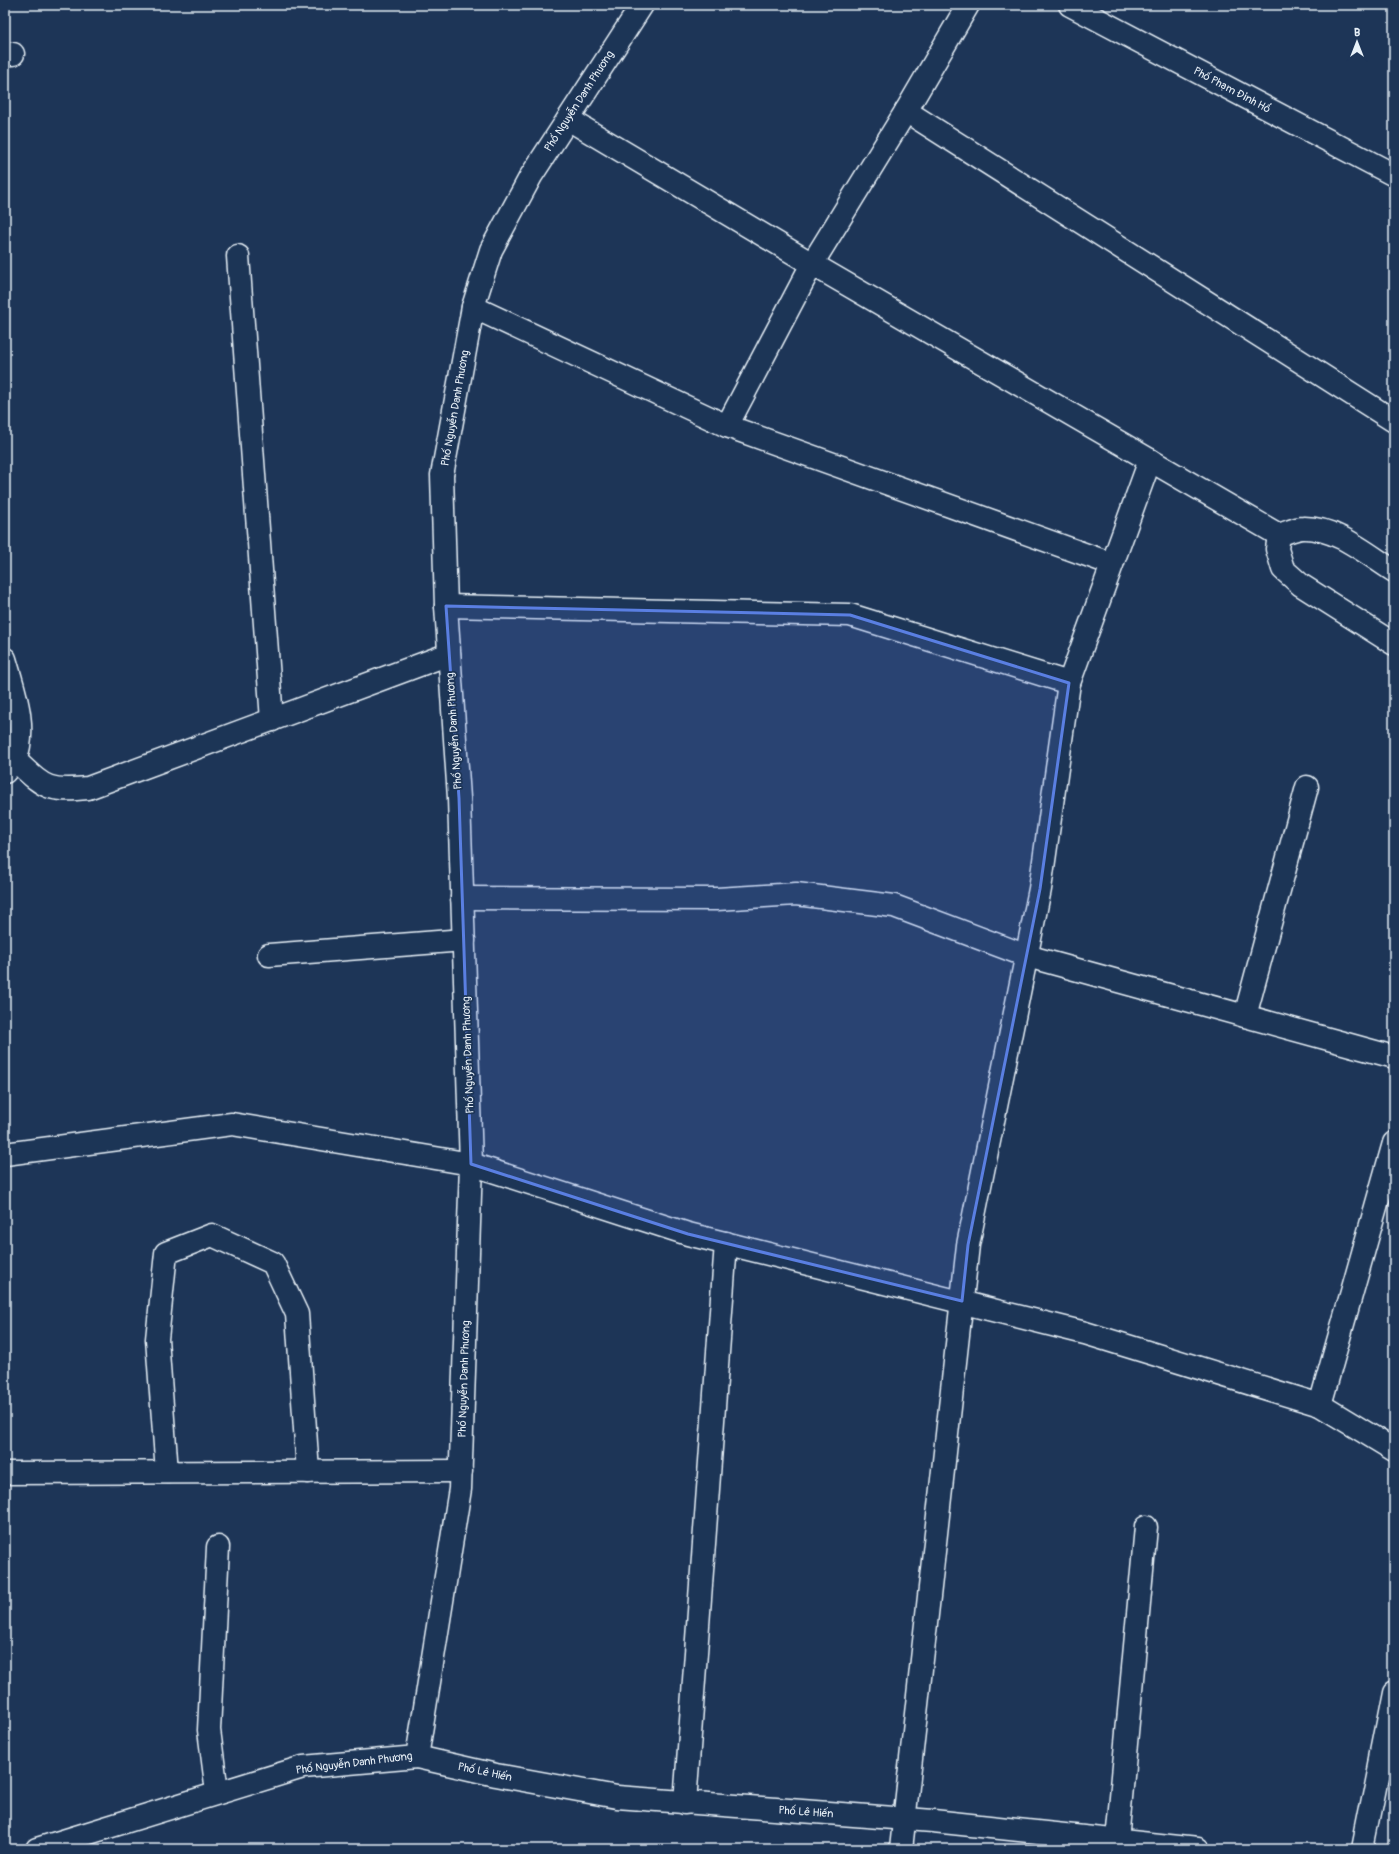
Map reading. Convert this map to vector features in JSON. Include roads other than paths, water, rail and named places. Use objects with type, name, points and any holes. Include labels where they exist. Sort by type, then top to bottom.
[{"type":"street","name":"Phố Nguyễn Danh Phương","points":[[37,1849],[217,1792],[302,1767],[417,1757],[460,1489],[471,1164],[464,940],[458,798],[446,606],[442,475],[473,307],[491,250],[531,176],[642,5]]},
{"type":"street","points":[[727,426],[812,264],[906,111],[968,5]]},
{"type":"street","name":"Phố Phạm Đỉnh Hổ","points":[[1070,5],[1394,175]]},
{"type":"street","points":[[906,111],[1394,421]]},
{"type":"street","points":[[568,119],[812,264],[1279,535],[1301,528],[1322,530],[1348,543],[1394,571]]},
{"type":"street","points":[[238,256],[272,720]]},
{"type":"street","points":[[473,307],[727,426],[1112,564]]},
{"type":"street","points":[[901,1849],[968,1245],[1040,889],[1069,683],[1150,460]]},
{"type":"street","points":[[1279,535],[1277,549],[1283,569],[1301,585],[1394,644]]},
{"type":"street","points":[[446,606],[850,615],[1069,683]]},
{"type":"street","points":[[5,659],[16,696],[21,733],[10,766],[51,789],[69,790],[88,788],[449,654]]},
{"type":"street","points":[[1245,1016],[1307,788]]},
{"type":"street","points":[[462,898],[717,899],[796,894],[894,906],[1027,956],[1394,1057]]},
{"type":"street","points":[[269,955],[464,940]]},
{"type":"street","points":[[5,1154],[232,1124],[471,1164],[688,1234],[962,1301],[1085,1333],[1320,1405],[1394,1450]]},
{"type":"street","points":[[1320,1405],[1394,1144]]},
{"type":"street","points":[[167,1472],[157,1339],[166,1253],[212,1235],[273,1263],[297,1314],[308,1472]]},
{"type":"street","points":[[685,1803],[726,1243]]},
{"type":"street","points":[[5,1473],[461,1471]]},
{"type":"street","points":[[1118,1841],[1146,1528]]},
{"type":"street","points":[[217,1792],[209,1730],[218,1546]]},
{"type":"street","points":[[1363,1849],[1394,1693]]},
{"type":"street","name":"Phố Lê Hiến","points":[[417,1757],[496,1775],[617,1797],[904,1819],[1198,1849]]}]
